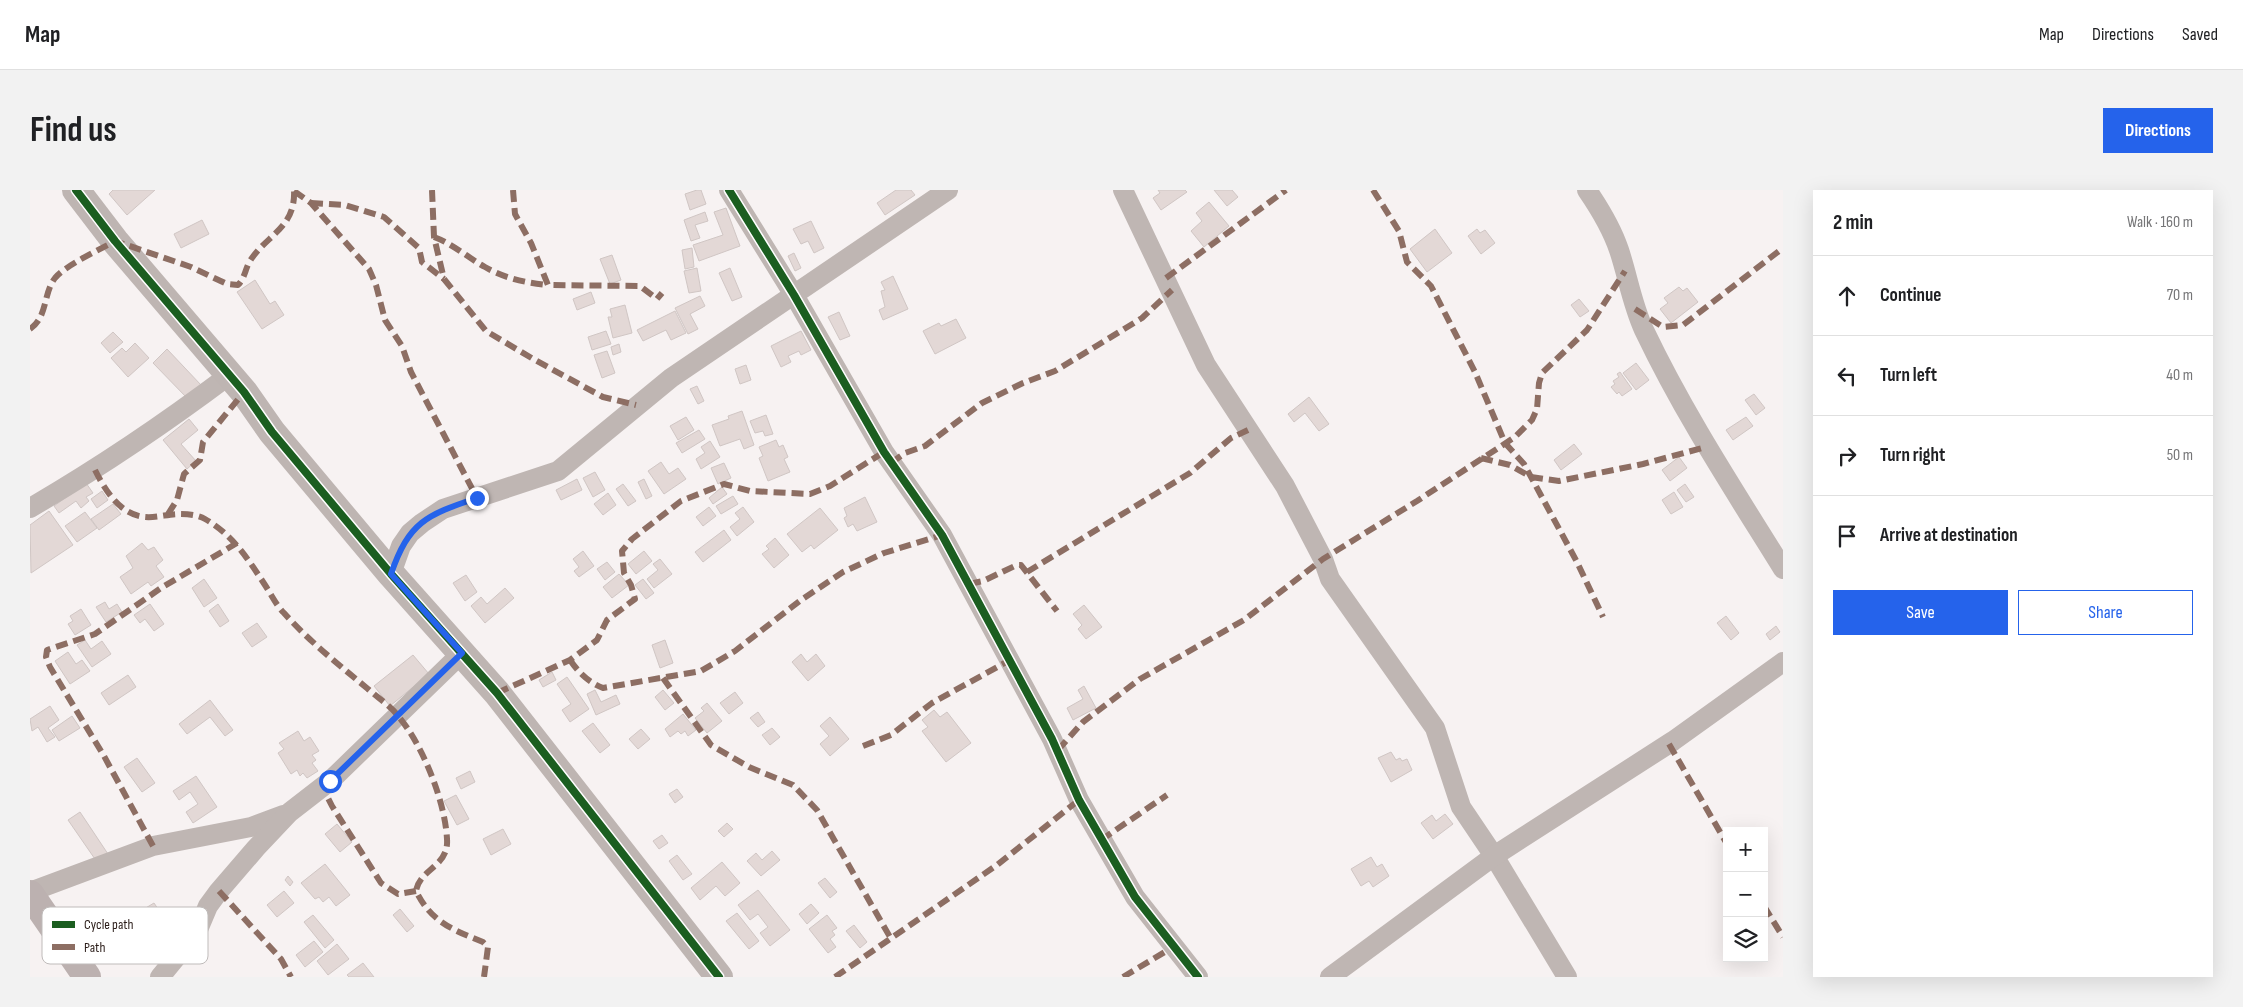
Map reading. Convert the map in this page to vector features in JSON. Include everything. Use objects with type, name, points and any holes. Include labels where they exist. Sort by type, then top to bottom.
[{"type":"highway","points":[[30,893],[42,910]]},
{"type":"highway","points":[[79,964],[88,977]]},
{"type":"street","points":[[76,190],[115,241],[228,376],[244,392],[272,432],[391,574],[497,693],[719,977]]},
{"type":"street","points":[[729,190],[794,295],[884,452],[942,535],[1052,739],[1079,800],[1135,897],[1198,977]]},
{"type":"street","points":[[391,574],[401,546],[410,533],[422,523],[443,509],[558,470],[672,378],[948,190]]},
{"type":"street","points":[[1123,190],[1206,365],[1285,486],[1324,559],[1330,579],[1435,728],[1461,807],[1494,856],[1566,977]]},
{"type":"street","points":[[1587,190],[1607,222],[1618,248],[1638,318],[1657,356],[1714,460],[1783,569]]},
{"type":"street","points":[[30,508],[95,470],[160,427],[228,376]]},
{"type":"street","points":[[208,907],[231,875],[290,812],[330,781],[462,653]]},
{"type":"street","points":[[1330,977],[1494,856],[1673,741],[1783,662]]},
{"type":"street","points":[[30,893],[153,846],[251,827],[290,812]]},
{"type":"street","points":[[160,977],[171,964]]},
{"type":"building","points":[[113,190],[155,190],[127,215],[109,194]]},
{"type":"building","points":[[701,190],[706,204],[690,210],[685,194]]},
{"type":"building","points":[[896,190],[911,190],[915,195],[885,215],[877,203]]},
{"type":"building","points":[[1158,190],[1185,190],[1187,192],[1161,210],[1153,198],[1160,193]]},
{"type":"building","points":[[1214,190],[1232,190],[1238,197],[1227,206]]},
{"type":"building","points":[[1209,202],[1229,226],[1204,247],[1191,231],[1202,221],[1196,213]]},
{"type":"building","points":[[726,208],[740,246],[699,261],[693,245],[723,235],[714,212]]},
{"type":"building","points":[[705,212],[708,221],[695,225],[700,238],[691,241],[684,220]]},
{"type":"building","points":[[202,220],[209,234],[181,248],[174,234]]},
{"type":"building","points":[[811,221],[824,248],[814,253],[808,241],[801,244],[793,229]]},
{"type":"building","points":[[1435,229],[1452,253],[1427,272],[1410,249]]},
{"type":"building","points":[[1477,229],[1480,233],[1485,230],[1495,243],[1481,254],[1468,236]]},
{"type":"building","points":[[692,248],[694,267],[685,269],[682,250]]},
{"type":"building","points":[[794,253],[801,268],[795,271],[788,256]]},
{"type":"building","points":[[612,255],[621,280],[610,284],[600,259]]},
{"type":"building","points":[[697,268],[701,291],[689,293],[684,271]]},
{"type":"building","points":[[730,268],[742,297],[732,301],[719,273]]},
{"type":"building","points":[[893,276],[908,309],[883,320],[879,310],[885,307],[881,291],[885,290],[881,282]]},
{"type":"building","points":[[255,280],[270,304],[275,301],[284,315],[262,329],[237,292]]},
{"type":"building","points":[[1679,287],[1683,291],[1687,288],[1698,302],[1671,323],[1660,309],[1668,303],[1664,298]]},
{"type":"building","points":[[591,292],[595,303],[577,310],[573,299]]},
{"type":"building","points":[[700,296],[705,306],[690,314],[698,329],[688,334],[675,308]]},
{"type":"building","points":[[1579,299],[1589,311],[1580,317],[1571,305]]},
{"type":"building","points":[[625,305],[632,333],[613,338],[608,317],[612,317],[610,309]]},
{"type":"building","points":[[675,311],[686,333],[671,340],[666,330],[643,341],[637,330]]},
{"type":"building","points":[[839,312],[850,336],[840,340],[828,317]]},
{"type":"building","points":[[956,319],[966,338],[935,354],[923,331],[939,323],[941,326]]},
{"type":"building","points":[[606,331],[611,344],[592,350],[588,337]]},
{"type":"building","points":[[801,331],[811,350],[801,355],[799,351],[788,356],[791,362],[781,367],[771,346]]},
{"type":"building","points":[[113,332],[123,342],[110,353],[101,343]]},
{"type":"building","points":[[135,343],[149,358],[128,377],[111,358],[122,348],[126,352]]},
{"type":"building","points":[[619,344],[621,352],[613,355],[611,347]]},
{"type":"building","points":[[167,349],[201,385],[187,398],[153,363]]},
{"type":"building","points":[[607,351],[615,373],[602,378],[594,355]]},
{"type":"building","points":[[1636,363],[1649,380],[1636,390],[1623,373]]},
{"type":"building","points":[[746,365],[751,380],[740,384],[735,369]]},
{"type":"building","points":[[1620,372],[1632,389],[1622,396],[1619,392],[1617,394],[1611,387],[1615,384],[1613,381],[1619,377],[1617,374]]},
{"type":"building","points":[[697,386],[704,401],[698,404],[690,389]]},
{"type":"building","points":[[1754,394],[1765,408],[1756,415],[1745,400]]},
{"type":"building","points":[[1309,397],[1329,424],[1319,431],[1305,413],[1294,422],[1288,414]]},
{"type":"building","points":[[742,411],[754,445],[744,449],[740,439],[720,446],[712,425],[729,419],[728,416]]},
{"type":"building","points":[[766,415],[773,434],[765,436],[763,431],[755,433],[750,421]]},
{"type":"building","points":[[686,417],[694,430],[678,440],[670,426]]},
{"type":"building","points":[[1746,417],[1753,426],[1733,440],[1726,430]]},
{"type":"building","points":[[189,419],[198,430],[181,444],[196,461],[187,469],[163,440]]},
{"type":"building","points":[[699,430],[705,439],[682,453],[676,443]]},
{"type":"building","points":[[776,440],[779,447],[783,445],[788,457],[784,459],[790,472],[768,481],[759,458],[763,456],[759,447]]},
{"type":"building","points":[[710,441],[720,457],[701,469],[696,459],[705,453],[701,447]]},
{"type":"building","points":[[1574,444],[1582,454],[1561,470],[1554,460]]},
{"type":"building","points":[[1679,457],[1687,468],[1670,481],[1662,470]]},
{"type":"building","points":[[661,462],[669,474],[678,468],[686,479],[664,494],[648,471]]},
{"type":"building","points":[[724,463],[731,478],[718,484],[711,468]]},
{"type":"building","points":[[595,472],[605,490],[593,497],[583,478]]},
{"type":"building","points":[[577,479],[582,490],[561,500],[556,490]]},
{"type":"building","points":[[644,479],[652,496],[646,499],[638,482]]},
{"type":"building","points":[[86,483],[93,493],[86,497],[89,501],[81,508],[76,501],[59,513],[54,506]]},
{"type":"building","points":[[623,484],[636,501],[628,506],[616,489]]},
{"type":"building","points":[[1685,484],[1694,497],[1686,502],[1677,490]]},
{"type":"building","points":[[722,487],[727,494],[713,504],[709,498]]},
{"type":"building","points":[[102,491],[108,500],[97,508],[91,499]]},
{"type":"building","points":[[1674,492],[1683,507],[1671,514],[1662,500]]},
{"type":"building","points":[[608,493],[616,505],[603,515],[594,504]]},
{"type":"building","points":[[733,496],[738,504],[721,514],[716,506]]},
{"type":"building","points":[[865,497],[877,522],[857,531],[853,524],[848,527],[844,518],[847,516],[844,508]]},
{"type":"building","points":[[113,504],[121,514],[99,530],[91,519]]},
{"type":"building","points":[[709,507],[716,516],[703,526],[696,517]]},
{"type":"building","points":[[743,507],[754,522],[737,536],[730,527],[740,519],[735,513]]},
{"type":"building","points":[[820,508],[838,530],[814,549],[811,545],[802,552],[787,534]]},
{"type":"building","points":[[49,511],[73,545],[31,573],[30,525]]},
{"type":"building","points":[[85,512],[97,528],[77,542],[65,526]]},
{"type":"building","points":[[724,530],[731,540],[703,562],[695,552]]},
{"type":"building","points":[[775,538],[789,555],[774,568],[762,554],[769,549],[766,546]]},
{"type":"building","points":[[142,543],[148,550],[154,547],[163,560],[156,566],[164,577],[151,586],[148,582],[131,594],[120,577],[133,568],[126,556]]},
{"type":"building","points":[[583,551],[594,566],[579,577],[574,571],[579,567],[573,559]]},
{"type":"building","points":[[644,551],[652,561],[636,574],[628,564]]},
{"type":"building","points":[[660,559],[672,574],[654,588],[647,579],[658,570],[653,564]]},
{"type":"building","points":[[607,562],[615,572],[605,580],[597,569]]},
{"type":"building","points":[[619,574],[629,585],[612,598],[603,587]]},
{"type":"building","points":[[466,575],[477,592],[465,601],[453,583]]},
{"type":"building","points":[[204,579],[217,598],[204,607],[192,588]]},
{"type":"building","points":[[643,579],[654,593],[646,599],[635,585]]},
{"type":"building","points":[[505,588],[514,598],[485,623],[471,606],[481,597],[487,604]]},
{"type":"building","points":[[105,602],[109,609],[117,604],[122,612],[106,622],[96,607]]},
{"type":"building","points":[[150,604],[164,624],[154,631],[145,619],[140,623],[134,615]]},
{"type":"building","points":[[218,604],[229,621],[220,627],[209,611]]},
{"type":"building","points":[[1084,605],[1102,627],[1086,639],[1078,629],[1082,625],[1073,614]]},
{"type":"building","points":[[81,609],[91,625],[75,635],[68,624],[73,621],[70,616]]},
{"type":"building","points":[[1726,616],[1739,633],[1731,640],[1717,623]]},
{"type":"building","points":[[257,623],[267,637],[252,647],[242,633]]},
{"type":"building","points":[[1776,626],[1780,632],[1770,640],[1766,634]]},
{"type":"building","points":[[85,640],[91,649],[102,641],[111,654],[92,667],[77,645]]},
{"type":"building","points":[[665,640],[673,663],[660,668],[652,645]]},
{"type":"building","points":[[68,652],[76,664],[82,660],[90,671],[70,684],[55,661]]},
{"type":"building","points":[[801,654],[807,662],[816,654],[825,666],[808,681],[792,662]]},
{"type":"building","points":[[413,655],[429,674],[390,706],[374,686]]},
{"type":"building","points":[[552,672],[556,680],[543,687],[539,680]]},
{"type":"building","points":[[128,675],[136,687],[109,705],[101,693]]},
{"type":"building","points":[[567,677],[589,709],[570,722],[562,710],[571,704],[557,684]]},
{"type":"building","points":[[1084,686],[1096,708],[1073,720],[1067,708],[1083,699],[1078,690]]},
{"type":"building","points":[[595,690],[601,702],[616,695],[620,704],[596,715],[587,694]]},
{"type":"building","points":[[663,690],[674,703],[665,710],[655,697]]},
{"type":"building","points":[[735,692],[743,703],[729,714],[720,703]]},
{"type":"building","points":[[210,700],[233,730],[225,736],[210,717],[187,734],[179,724]]},
{"type":"building","points":[[707,703],[722,721],[707,733],[695,718],[704,711],[701,708]]},
{"type":"building","points":[[50,706],[59,720],[48,728],[55,737],[47,742],[38,727],[32,731],[30,719]]},
{"type":"building","points":[[934,710],[940,717],[947,712],[971,743],[946,762],[922,731],[928,727],[922,720]]},
{"type":"building","points":[[758,712],[765,722],[758,727],[750,718]]},
{"type":"building","points":[[683,714],[696,730],[688,736],[685,731],[681,734],[678,731],[670,737],[665,729]]},
{"type":"building","points":[[72,716],[80,728],[59,741],[52,730]]},
{"type":"building","points":[[830,717],[849,739],[830,756],[820,744],[829,736],[820,726]]},
{"type":"building","points":[[593,723],[610,745],[600,753],[582,731]]},
{"type":"building","points":[[772,728],[780,737],[770,745],[762,735]]},
{"type":"building","points":[[641,729],[650,739],[638,749],[629,739]]},
{"type":"building","points":[[298,731],[304,741],[310,737],[319,751],[312,755],[316,760],[312,763],[318,771],[307,778],[303,773],[300,776],[297,770],[291,774],[278,753],[284,749],[279,743]]},
{"type":"building","points":[[1391,752],[1396,760],[1400,758],[1402,761],[1407,759],[1412,770],[1391,782],[1378,758]]},
{"type":"building","points":[[137,758],[155,783],[142,792],[124,767]]},
{"type":"building","points":[[470,771],[475,782],[461,789],[456,778]]},
{"type":"building","points":[[196,776],[217,807],[193,823],[186,812],[198,804],[190,792],[179,800],[173,791]]},
{"type":"building","points":[[677,789],[683,797],[675,803],[669,794]]},
{"type":"building","points":[[456,795],[469,819],[457,825],[444,801]]},
{"type":"building","points":[[80,812],[108,854],[97,862],[68,820]]},
{"type":"building","points":[[1445,814],[1453,824],[1433,839],[1421,823],[1432,815],[1436,821]]},
{"type":"building","points":[[727,823],[733,829],[724,837],[718,831]]},
{"type":"building","points":[[337,824],[352,842],[340,852],[325,834]]},
{"type":"building","points":[[503,829],[511,844],[491,855],[483,839]]},
{"type":"building","points":[[662,835],[668,843],[659,849],[653,841]]},
{"type":"building","points":[[772,851],[780,860],[761,876],[747,861],[756,853],[762,860]]},
{"type":"building","points":[[677,855],[692,874],[683,880],[669,861]]},
{"type":"building","points":[[1371,857],[1377,867],[1382,864],[1389,876],[1373,887],[1369,881],[1361,886],[1351,869]]},
{"type":"building","points":[[722,862],[740,883],[725,896],[716,886],[700,900],[691,888]]},
{"type":"building","points":[[325,864],[350,895],[336,906],[329,897],[323,902],[319,897],[315,899],[301,883]]},
{"type":"building","points":[[288,876],[293,882],[290,886],[285,880]]},
{"type":"building","points":[[825,878],[837,892],[830,898],[818,883]]},
{"type":"building","points":[[758,890],[790,930],[770,946],[760,933],[768,927],[758,914],[750,920],[738,905]]},
{"type":"building","points":[[284,891],[294,903],[277,917],[267,905]]},
{"type":"building","points":[[154,903],[157,907],[147,907]]},
{"type":"building","points":[[811,904],[819,913],[807,924],[799,914]]},
{"type":"building","points":[[400,909],[414,926],[407,932],[393,915]]},
{"type":"building","points":[[737,913],[759,941],[749,949],[726,921]]},
{"type":"building","points":[[313,915],[334,940],[325,948],[304,922]]},
{"type":"building","points":[[827,915],[837,928],[832,931],[835,935],[830,939],[836,947],[828,953],[809,929]]},
{"type":"building","points":[[854,925],[867,942],[860,948],[846,931]]},
{"type":"building","points":[[314,941],[323,952],[305,967],[296,955]]},
{"type":"building","points":[[337,944],[349,959],[328,975],[317,961]]},
{"type":"building","points":[[363,963],[374,977],[349,977],[347,975]]},
{"type":"marked path","points":[[30,329],[36,324],[43,312],[51,284],[55,278],[75,263],[115,241],[191,267],[227,284],[238,285],[250,261],[285,222],[293,203],[294,190]]},
{"type":"marked path","points":[[432,190],[434,237],[444,279],[486,331],[603,397],[636,405]]},
{"type":"marked path","points":[[513,190],[515,214],[531,243],[548,285],[640,286],[657,299],[662,293]]},
{"type":"marked path","points":[[1166,278],[1286,190]]},
{"type":"marked path","points":[[1373,190],[1399,231],[1407,262],[1431,286],[1475,372],[1505,443],[1524,464],[1577,562],[1603,617]]},
{"type":"marked path","points":[[294,191],[311,203],[369,269],[376,285],[385,320],[402,346],[411,372],[477,498]]},
{"type":"marked path","points":[[311,203],[345,205],[384,217],[419,248],[422,262],[444,279]]},
{"type":"marked path","points":[[434,237],[492,271],[507,277],[548,285]]},
{"type":"marked path","points":[[1635,309],[1663,327],[1683,325],[1783,248]]},
{"type":"marked path","points":[[1058,750],[1083,722],[1140,679],[1244,620],[1323,559],[1515,437],[1532,420],[1537,409],[1539,383],[1542,373],[1587,330],[1625,271]]},
{"type":"marked path","points":[[891,463],[905,453],[925,446],[982,403],[1023,383],[1055,371],[1142,318],[1172,290]]},
{"type":"marked path","points":[[168,514],[177,500],[184,474],[200,460],[203,442],[244,392]]},
{"type":"marked path","points":[[1027,572],[1190,473],[1231,438],[1248,430]]},
{"type":"marked path","points":[[1481,458],[1510,465],[1531,477],[1559,481],[1643,464],[1706,447]]},
{"type":"marked path","points":[[497,693],[570,660],[597,640],[607,620],[635,599],[631,585],[624,573],[622,551],[632,539],[681,501],[724,484],[750,491],[810,494],[830,486],[884,452]]},
{"type":"marked path","points":[[95,470],[114,500],[128,512],[145,517],[179,514],[196,516],[205,519],[224,532],[259,575],[278,607],[324,652],[396,713],[416,743],[431,775],[442,808],[447,839],[444,856],[423,877],[416,891],[422,902],[436,918],[453,929],[483,942],[488,947],[484,977]]},
{"type":"marked path","points":[[570,660],[584,677],[603,688],[701,671],[735,651],[801,600],[843,572],[884,553],[942,535]]},
{"type":"marked path","points":[[153,846],[104,756],[50,667],[46,657],[47,650],[95,634],[161,588],[237,543]]},
{"type":"marked path","points":[[969,584],[983,581],[1017,565],[1021,565],[1057,611]]},
{"type":"marked path","points":[[863,746],[891,735],[932,703],[1010,660]]},
{"type":"marked path","points":[[663,678],[711,745],[749,767],[793,785],[817,810],[890,937]]},
{"type":"marked path","points":[[1669,744],[1723,837]]},
{"type":"marked path","points":[[330,781],[328,798],[381,883],[398,894],[416,891]]},
{"type":"marked path","points":[[1101,840],[1167,795]]},
{"type":"marked path","points":[[835,977],[997,865],[1079,800]]},
{"type":"marked path","points":[[219,891],[281,959],[291,977]]},
{"type":"marked path","points":[[1768,913],[1783,937]]},
{"type":"marked path","points":[[1123,977],[1173,947]]},
{"type":"cycle path","points":[[76,190],[115,241],[244,392],[272,432],[391,574],[497,693],[719,977]]},
{"type":"cycle path","points":[[729,190],[794,295],[884,452],[942,535],[1052,739],[1079,800],[1135,897],[1198,977]]},
{"type":"route","points":[[330,781],[462,653],[391,574],[401,546],[410,533],[443,509],[477,498]]}]
